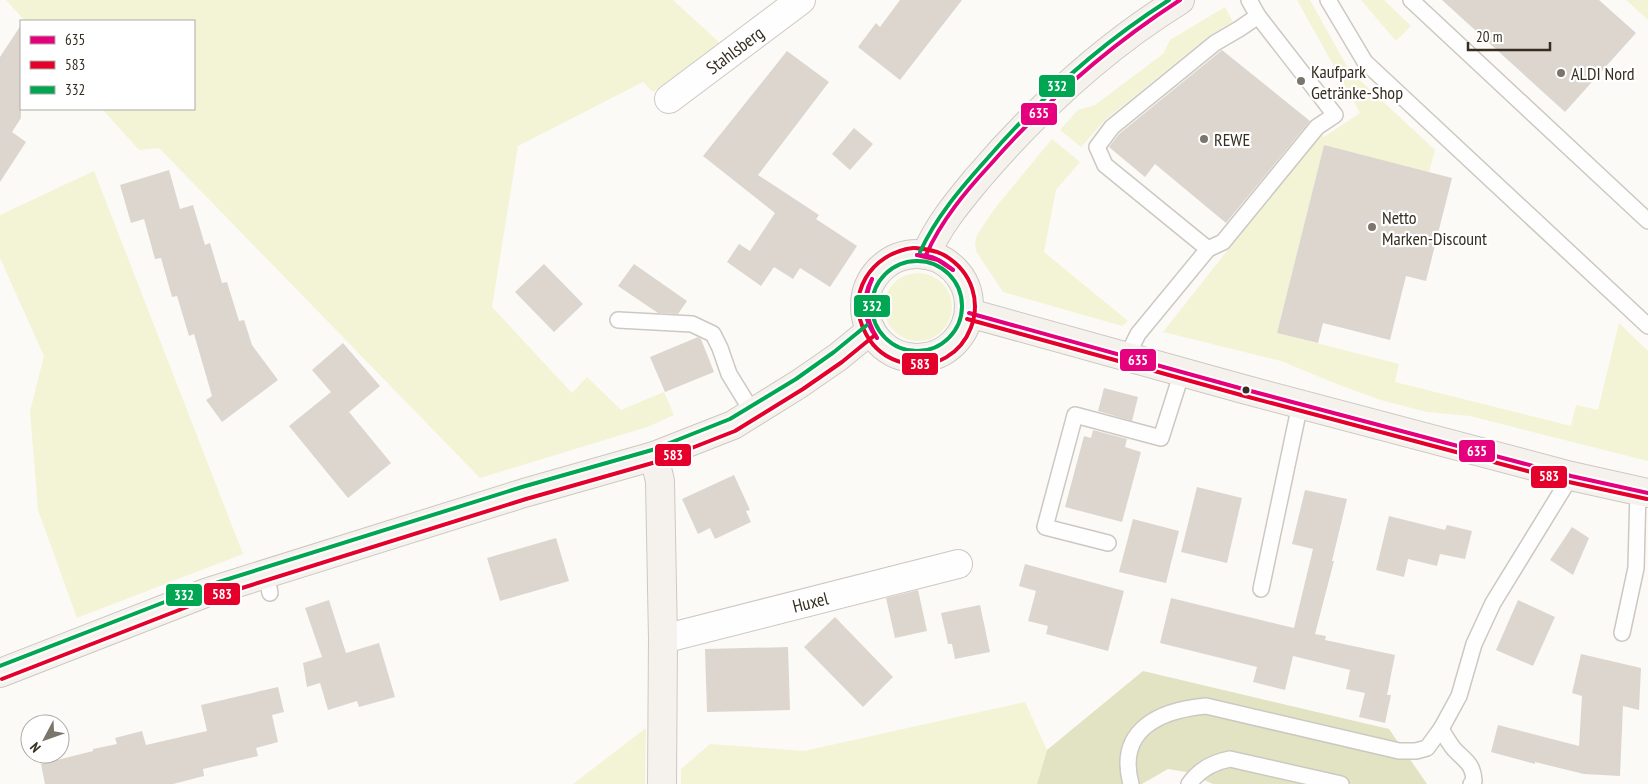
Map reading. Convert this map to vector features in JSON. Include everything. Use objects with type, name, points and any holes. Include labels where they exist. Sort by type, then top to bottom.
[{"type":"main road","points":[[926,255],[930,244],[958,202],[991,163],[1039,113],[1088,68],[1157,14],[1180,0]]},
{"type":"main road","points":[[926,255],[944,262],[959,275],[969,299],[969,313],[966,325],[950,347],[939,354],[926,358],[913,358],[900,356],[878,341],[866,319],[865,308],[869,285],[875,275],[892,260],[903,256],[926,255]]},
{"type":"main road","points":[[969,313],[1571,476],[1643,492]]},
{"type":"main road","points":[[0,673],[208,592],[268,583],[524,493],[654,456],[734,425],[838,357],[871,330]]},
{"type":"main road","points":[[654,456],[660,480],[663,639],[662,784]]},
{"type":"street","name":"Stahlsberg","points":[[670,99],[801,0]]},
{"type":"street","name":"Huxel","points":[[663,639],[958,564]]},
{"type":"lane","points":[[1127,356],[1138,334],[1208,249],[1223,242],[1317,127],[1335,115],[1258,16],[1249,0]]},
{"type":"lane","points":[[1328,0],[1364,62],[1648,326]]},
{"type":"lane","points":[[1411,0],[1648,221]]},
{"type":"lane","points":[[1208,249],[1105,165],[1097,147],[1112,127],[1215,43],[1258,16]]},
{"type":"lane","points":[[618,320],[692,324],[713,334],[729,374],[753,413]]},
{"type":"lane","points":[[1108,543],[1046,527],[1075,415],[1161,438],[1182,372]]},
{"type":"lane","points":[[1261,589],[1300,404]]},
{"type":"lane","points":[[1132,784],[1128,761],[1131,745],[1140,731],[1166,713],[1187,708],[1206,706],[1399,751],[1416,751],[1427,748],[1441,729],[1459,696],[1474,644],[1493,603],[1571,476]]},
{"type":"lane","points":[[1622,633],[1636,568],[1643,492]]},
{"type":"lane","points":[[1441,729],[1445,738],[1474,771],[1474,782],[1471,784]]},
{"type":"lane","points":[[1189,784],[1201,770],[1220,761],[1230,759],[1341,784]]},
{"type":"green space","points":[[6,0],[673,0],[720,43],[653,92],[643,82],[518,146],[492,307],[572,393],[587,377],[621,410],[664,392],[674,415],[647,427],[480,478],[159,148],[139,150],[103,110],[195,110],[195,20],[24,20]]},
{"type":"green space","points":[[1297,0],[1310,0],[1349,70],[1435,150],[1429,172],[1324,146],[1277,333],[1399,364],[1395,382],[1571,426],[1576,405],[1598,410],[1619,323],[1648,351],[1648,461],[1470,416],[1427,412],[1384,401],[1281,361],[1163,332],[1320,133],[1324,137],[1360,113]]},
{"type":"green space","points":[[1361,0],[1384,0],[1411,26],[1396,41]]},
{"type":"green space","points":[[1626,0],[1648,0],[1648,20]]},
{"type":"green space","points":[[1225,7],[1233,22],[1210,35],[1106,119],[1081,147],[1060,130],[1078,110],[1095,105],[1163,54],[1170,40]]},
{"type":"green space","points":[[1052,139],[1080,162],[1056,190],[1044,252],[1128,321],[1122,326],[1003,292],[976,251],[977,235],[995,208]]},
{"type":"green space","points":[[94,171],[243,554],[77,618],[38,510],[30,411],[44,356],[0,258],[0,215]]},
{"type":"green space","points":[[918,273],[931,276],[942,283],[949,294],[952,307],[949,320],[942,331],[931,338],[918,341],[905,338],[894,331],[887,320],[884,307],[887,294],[894,283],[905,276]]},
{"type":"green space","points":[[1143,671],[1389,729],[1427,784],[1213,784],[1186,772],[1168,769],[1142,784],[1037,784],[1047,750]]},
{"type":"green space","points":[[1025,702],[1047,750],[1037,784],[681,784],[681,769],[710,744],[804,751]]},
{"type":"green space","points":[[646,728],[645,784],[573,784]]},
{"type":"building","points":[[900,0],[962,0],[900,80],[858,47],[876,23],[880,27]]},
{"type":"building","name":"ALDI Nord","points":[[1442,0],[1599,0],[1636,33],[1565,112]]},
{"type":"building","points":[[20,27],[21,118],[12,132],[26,142],[0,182],[0,57]]},
{"type":"building","name":"REWE","points":[[1222,50],[1310,121],[1226,223],[1155,164],[1145,177],[1109,147],[1119,134]]},
{"type":"building","points":[[787,51],[829,82],[758,175],[819,215],[816,219],[857,246],[830,287],[800,268],[793,279],[774,267],[761,286],[727,262],[739,244],[750,251],[775,213],[703,156]]},
{"type":"building","points":[[854,128],[873,144],[850,170],[832,154]]},
{"type":"building","name":"Netto Marken-Discount","points":[[1324,145],[1452,178],[1426,281],[1406,276],[1390,340],[1323,323],[1318,343],[1277,333]]},
{"type":"building","points":[[169,170],[180,209],[193,205],[205,245],[210,243],[222,283],[227,282],[239,321],[244,320],[252,345],[278,380],[222,422],[206,400],[212,396],[194,334],[189,336],[177,296],[172,297],[161,258],[155,259],[144,219],[131,223],[120,185]]},
{"type":"building","points":[[544,264],[583,304],[554,332],[515,292]]},
{"type":"building","points":[[634,264],[687,301],[678,314],[658,313],[618,286]]},
{"type":"building","points":[[698,337],[701,339],[714,372],[665,392],[650,357]]},
{"type":"building","points":[[343,343],[380,386],[349,412],[391,463],[348,498],[289,426],[331,392],[312,370]]},
{"type":"building","points":[[1104,388],[1138,397],[1132,421],[1098,411]]},
{"type":"building","points":[[1093,430],[1127,439],[1125,447],[1141,452],[1122,522],[1065,507],[1084,436],[1091,438]]},
{"type":"building","points":[[734,475],[750,510],[746,511],[751,522],[715,539],[710,528],[698,534],[682,499]]},
{"type":"building","points":[[1197,487],[1242,498],[1227,563],[1181,552]]},
{"type":"building","points":[[1305,490],[1347,499],[1332,561],[1334,561],[1315,634],[1326,636],[1325,640],[1395,655],[1387,695],[1391,695],[1385,723],[1359,717],[1365,693],[1346,689],[1350,670],[1293,656],[1285,690],[1253,682],[1257,667],[1160,643],[1171,598],[1294,628],[1313,549],[1292,544]]},
{"type":"building","points":[[1389,516],[1445,530],[1447,525],[1472,531],[1465,559],[1440,554],[1437,566],[1408,559],[1404,577],[1376,570]]},
{"type":"building","points":[[1133,519],[1179,531],[1166,583],[1119,572]]},
{"type":"building","points":[[1572,527],[1589,538],[1573,575],[1550,560]]},
{"type":"building","points":[[556,538],[569,581],[500,601],[487,558]]},
{"type":"building","points":[[1025,564],[1124,591],[1108,651],[1046,634],[1048,626],[1028,621],[1036,591],[1019,586]]},
{"type":"building","points":[[918,590],[927,631],[895,638],[886,598]]},
{"type":"building","points":[[329,600],[346,653],[379,643],[395,697],[359,707],[357,701],[328,710],[320,683],[307,687],[303,663],[322,657],[305,608]]},
{"type":"building","points":[[1518,600],[1555,617],[1533,666],[1496,650]]},
{"type":"building","points":[[980,605],[990,652],[955,659],[952,644],[948,644],[941,613]]},
{"type":"building","points":[[835,617],[893,677],[863,707],[804,647]]},
{"type":"building","points":[[788,647],[790,710],[707,712],[705,649]]},
{"type":"building","points":[[1581,654],[1641,668],[1639,710],[1623,706],[1620,776],[1584,774],[1535,762],[1535,764],[1491,752],[1498,725],[1579,746],[1582,696],[1572,693]]},
{"type":"building","points":[[278,687],[284,712],[272,715],[278,742],[256,748],[258,756],[203,769],[204,776],[173,784],[45,784],[41,764],[70,764],[70,757],[117,744],[115,738],[142,731],[146,745],[207,731],[201,705]]},
{"type":"transit line","name":"332","points":[[920,252],[941,215],[958,192],[1027,115],[1095,54],[1169,0]]},
{"type":"transit line","name":"635","points":[[926,255],[939,230],[963,196],[1011,141],[1079,76],[1128,36],[1180,0]]},
{"type":"transit line","name":"583","points":[[913,248],[885,258],[874,267],[860,291],[858,305],[860,319],[866,334],[877,349],[887,356],[904,363],[927,364],[946,357],[961,345],[971,328],[975,309],[972,289],[962,270],[941,253],[915,248]]},
{"type":"transit line","name":"635","points":[[917,255],[938,260],[953,270]]},
{"type":"transit line","name":"635","points":[[917,255],[936,259],[953,270]]},
{"type":"transit line","name":"332","points":[[917,261],[934,264],[949,274],[959,289],[962,306],[959,323],[949,338],[934,348],[917,351],[900,348],[885,338],[875,323],[872,306],[875,289],[885,274],[900,264],[917,261]]},
{"type":"transit line","name":"635","points":[[872,279],[866,302],[870,323],[877,338]]},
{"type":"transit line","name":"635","points":[[872,279],[866,294],[865,310],[866,317],[877,338]]},
{"type":"transit line","name":"635","points":[[969,313],[1243,389],[1571,476],[1648,493]]},
{"type":"transit line","name":"583","points":[[967,319],[1241,395],[1569,482],[1647,499]]},
{"type":"transit line","name":"332","points":[[0,666],[206,586],[522,487],[652,450],[730,419],[796,379],[834,352],[867,325]]},
{"type":"transit line","name":"583","points":[[2,679],[210,598],[526,499],[656,462],[735,431],[803,389],[842,362],[875,335]]},
{"type":"place","name":"ALDI Nord","points":[[1561,73]]},
{"type":"place","name":"Kaufpark Getränke-Shop","points":[[1301,81]]},
{"type":"place","name":"REWE","points":[[1204,139]]},
{"type":"place","name":"Netto Marken-Discount","points":[[1372,227]]}]
